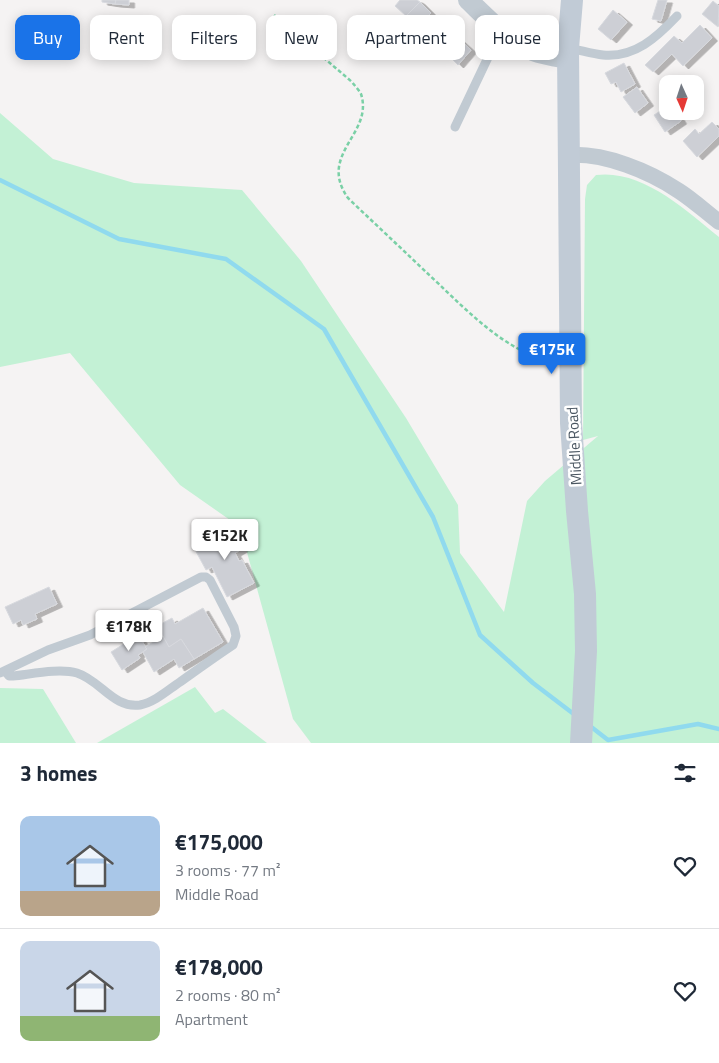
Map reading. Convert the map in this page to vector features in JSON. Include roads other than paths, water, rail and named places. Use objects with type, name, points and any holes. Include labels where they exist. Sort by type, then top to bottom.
[{"type":"main road","name":"Middle Road","points":[[572,0],[568,53],[571,422],[577,512],[586,594],[585,692],[580,743]]},
{"type":"street","points":[[468,0],[484,15]]},
{"type":"street","points":[[559,52],[568,53]]},
{"type":"street","points":[[569,154],[589,156],[646,172],[680,191],[719,222]]},
{"type":"lane","points":[[568,53],[604,55],[629,52],[647,44],[678,16]]},
{"type":"lane","points":[[455,126],[487,60]]},
{"type":"lane","points":[[201,577],[206,577],[210,580],[234,627],[236,636],[233,645],[160,695],[141,705],[131,706],[120,701],[78,673],[66,671],[9,676],[3,672],[48,650],[90,635],[201,577]]},
{"type":"waterway","points":[[0,180],[119,239],[226,259],[324,329],[433,517],[480,635],[533,683],[575,715]]},
{"type":"waterway","points":[[590,726],[608,740],[698,724],[719,729]]}]
